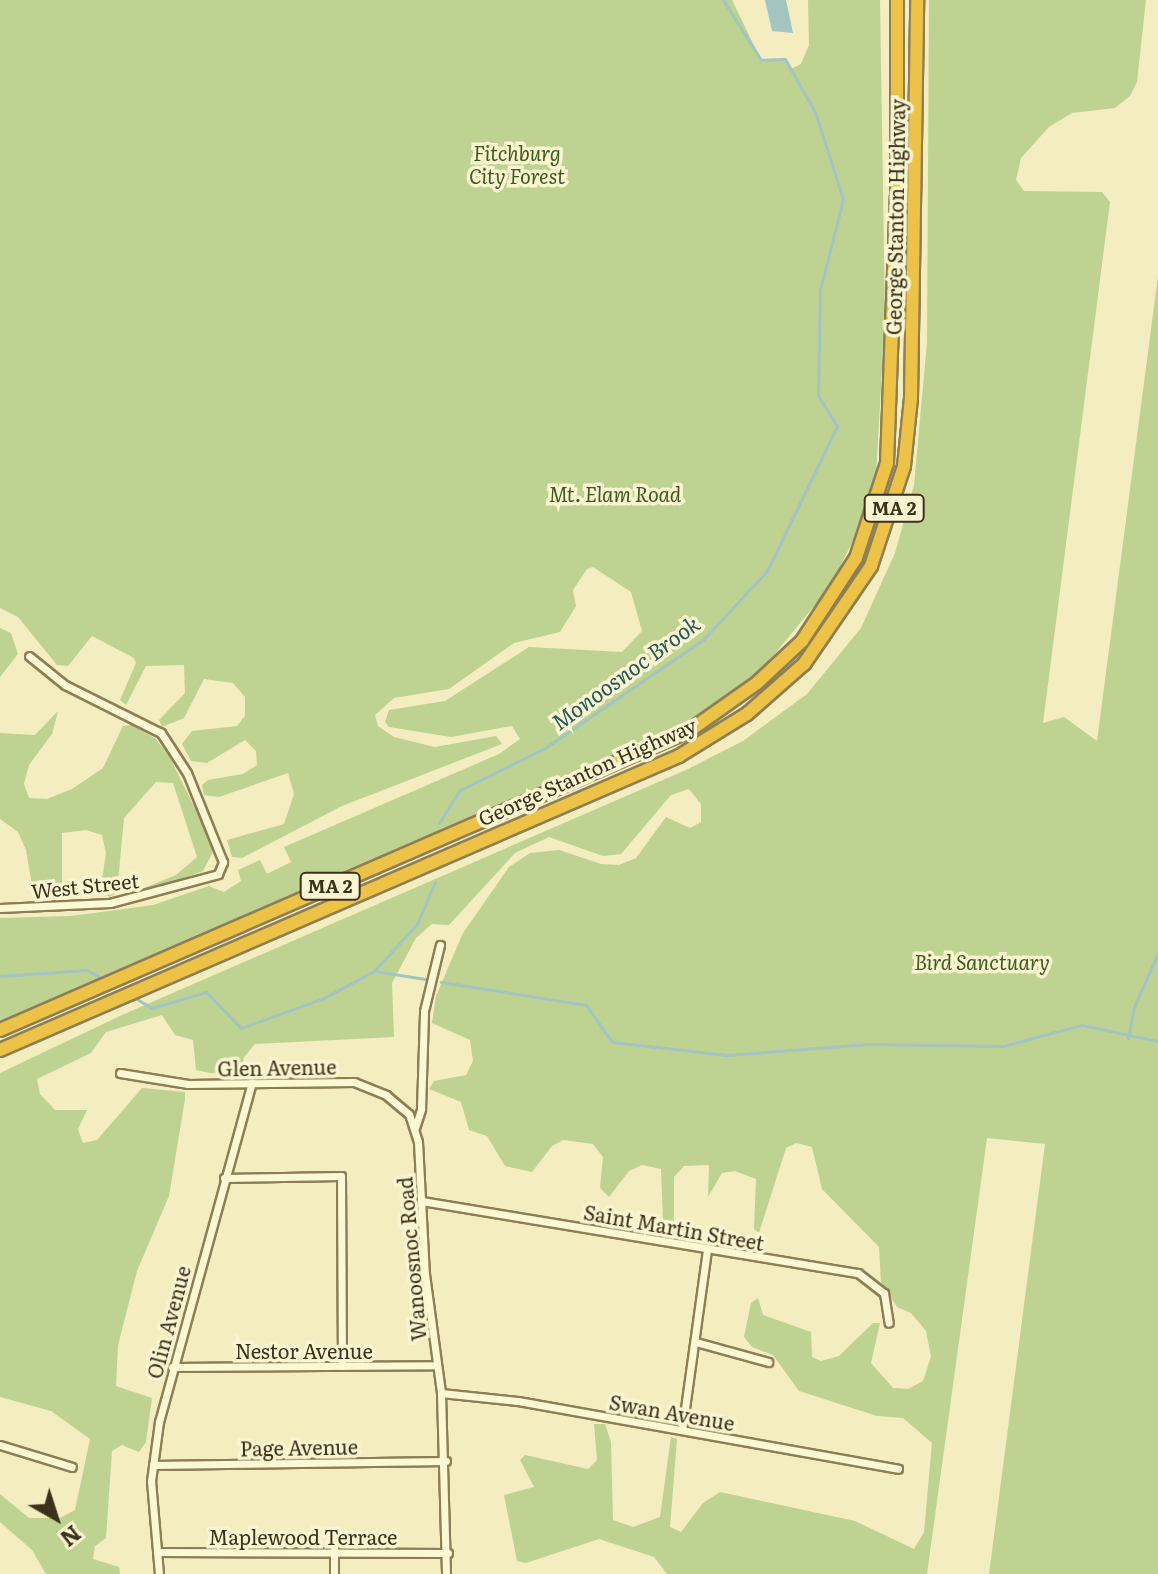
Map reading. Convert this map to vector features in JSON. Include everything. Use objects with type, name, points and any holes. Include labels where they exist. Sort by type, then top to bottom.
[{"type":"highway","name":"George Stanton Highway","points":[[0,1030],[689,731],[757,683],[809,632],[856,558],[888,455],[897,211],[897,0]]},
{"type":"highway","name":"George Stanton Highway","points":[[0,1050],[679,756],[757,706],[822,641],[875,557],[906,458],[917,164],[917,0]]},
{"type":"street","name":"West Street","points":[[0,908],[110,903],[218,874],[223,862],[187,773],[161,733],[65,685],[29,656]]},
{"type":"street","name":"Wanoosnoc Road","points":[[440,945],[424,1011],[421,1109],[415,1129],[446,1461],[446,1574]]},
{"type":"street","name":"Glen Avenue","points":[[120,1073],[188,1084],[360,1084],[395,1101],[409,1114],[415,1129]]},
{"type":"street","name":"Olin Avenue","points":[[159,1574],[153,1465],[172,1367],[252,1083]]},
{"type":"street","points":[[224,1178],[341,1176],[342,1366]]},
{"type":"street","name":"Saint Martin Street","points":[[422,1201],[868,1277],[884,1293],[889,1323]]},
{"type":"street","points":[[682,1430],[707,1249]]},
{"type":"street","points":[[696,1342],[768,1362]]},
{"type":"street","name":"Nestor Avenue","points":[[172,1367],[437,1365]]},
{"type":"street","name":"Swan Avenue","points":[[441,1393],[682,1430],[898,1469]]},
{"type":"street","points":[[0,1445],[72,1467]]},
{"type":"street","name":"Page Avenue","points":[[153,1465],[446,1461]]},
{"type":"street","points":[[334,1549],[334,1574]]},
{"type":"street","name":"Maplewood Terrace","points":[[157,1552],[334,1549],[448,1553]]},
{"type":"green space","points":[[0,0],[732,0],[761,60],[785,59],[791,69],[801,64],[809,45],[808,0],[880,0],[885,316],[876,475],[859,529],[829,588],[759,673],[719,704],[648,743],[0,1021],[0,918],[71,916],[153,905],[209,886],[224,892],[241,881],[238,870],[260,860],[267,874],[291,862],[284,847],[499,754],[520,739],[512,726],[451,737],[389,727],[385,722],[389,710],[445,701],[529,647],[622,652],[642,631],[631,592],[593,567],[587,569],[573,590],[576,606],[560,632],[514,643],[449,689],[394,698],[375,715],[378,726],[394,737],[435,747],[496,736],[502,744],[342,806],[242,858],[232,857],[227,840],[284,824],[294,794],[288,773],[219,797],[204,795],[202,785],[208,780],[243,774],[257,765],[256,751],[245,740],[207,763],[191,761],[182,744],[192,731],[237,726],[245,716],[245,697],[233,683],[204,679],[184,718],[162,727],[159,720],[185,693],[184,665],[146,666],[126,705],[120,700],[136,663],[134,658],[92,636],[68,666],[57,665],[18,617],[0,608]]},
{"type":"green space","name":"Bird Sanctuary","points":[[929,0],[1146,0],[1137,82],[1130,96],[1115,108],[1072,113],[1049,127],[1021,158],[1016,180],[1024,191],[1102,192],[1110,202],[1043,723],[1064,717],[1097,741],[1158,276],[1158,1574],[989,1574],[1045,1144],[987,1138],[927,1574],[667,1574],[654,1557],[599,1539],[526,1563],[517,1561],[504,1495],[534,1487],[520,1460],[525,1455],[588,1469],[597,1460],[594,1424],[605,1424],[611,1442],[613,1520],[633,1527],[660,1517],[671,1437],[677,1439],[670,1527],[681,1532],[703,1503],[720,1492],[855,1521],[914,1549],[924,1532],[932,1443],[903,1418],[877,1416],[799,1391],[773,1355],[752,1347],[744,1337],[751,1303],[758,1298],[763,1315],[811,1332],[812,1357],[821,1361],[839,1356],[873,1323],[880,1323],[871,1363],[893,1388],[908,1389],[923,1381],[931,1357],[926,1331],[911,1313],[897,1307],[881,1282],[879,1247],[822,1189],[812,1147],[796,1143],[786,1148],[759,1233],[754,1229],[756,1179],[735,1171],[722,1173],[708,1197],[709,1165],[684,1166],[674,1177],[674,1227],[669,1231],[663,1221],[661,1169],[642,1165],[629,1171],[609,1197],[600,1188],[603,1157],[593,1144],[563,1140],[552,1146],[532,1172],[505,1166],[487,1136],[469,1130],[461,1102],[429,1089],[434,1081],[466,1075],[473,1061],[470,1040],[432,1023],[436,996],[463,933],[509,867],[530,853],[559,850],[601,864],[619,865],[636,858],[666,817],[690,828],[701,822],[701,804],[689,789],[671,795],[621,854],[603,856],[549,837],[515,853],[449,925],[432,924],[416,938],[392,983],[394,1037],[255,1044],[244,1057],[242,1073],[210,1073],[196,1070],[193,1040],[175,1035],[162,1015],[106,1032],[91,1053],[37,1079],[40,1094],[55,1110],[87,1110],[78,1129],[83,1143],[97,1140],[142,1088],[185,1092],[169,1196],[137,1271],[118,1345],[116,1386],[152,1398],[146,1442],[139,1452],[122,1445],[112,1451],[106,1538],[95,1546],[93,1559],[119,1567],[120,1574],[46,1574],[32,1550],[0,1522],[0,1494],[29,1518],[60,1518],[75,1510],[90,1439],[51,1411],[0,1397],[0,1073],[122,1015],[686,770],[743,741],[807,694],[861,628],[895,553],[914,485],[927,342]]},
{"type":"green space","points":[[0,628],[11,633],[18,654],[0,677]]},
{"type":"green space","points":[[58,711],[52,734],[29,765],[24,784],[29,798],[47,799],[72,789],[103,768],[123,726],[132,725],[156,739],[170,758],[195,808],[214,850],[203,871],[141,894],[139,890],[176,875],[197,857],[173,783],[156,782],[124,818],[117,892],[110,897],[100,893],[106,853],[102,835],[86,830],[62,833],[62,889],[46,901],[34,897],[26,850],[18,832],[0,819],[0,733],[35,735]]},
{"type":"water","points":[[765,0],[786,0],[793,33],[772,31]]},
{"type":"waterway","name":"Monoosnoc Brook","points":[[439,823],[460,790],[545,748],[703,640],[767,571],[837,426],[818,395],[820,290],[843,199],[815,112],[785,59],[761,60],[723,0]]},
{"type":"waterway","name":"Monoosnoc Brook","points":[[132,996],[152,1008],[206,992],[241,1028],[324,998],[374,971],[417,924],[435,882]]},
{"type":"waterway","points":[[1128,1038],[1134,1007],[1158,953]]},
{"type":"waterway","name":"Monoosnoc Brook","points":[[0,976],[87,970],[105,980]]},
{"type":"waterway","points":[[374,971],[425,979]]},
{"type":"waterway","points":[[441,982],[586,1005],[612,1042],[727,1055],[869,1044],[1003,1046],[1082,1025],[1158,1041]]},
{"type":"park label","name":"Fitchburg City Forest","points":[[517,164]]},
{"type":"park label","name":"Mt. Elam Road","points":[[615,493]]}]
